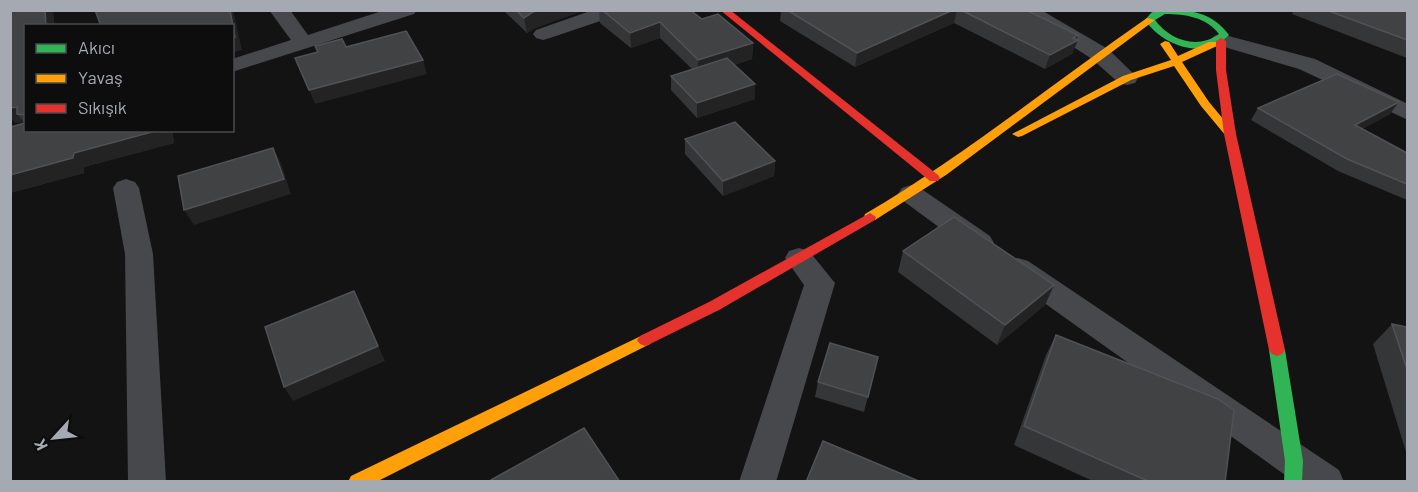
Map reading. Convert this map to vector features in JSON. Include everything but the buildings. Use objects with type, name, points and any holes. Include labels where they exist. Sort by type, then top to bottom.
[{"type":"street","points":[[279,10],[303,43]]},
{"type":"street","points":[[234,65],[407,10]]},
{"type":"street","points":[[543,34],[614,10]]},
{"type":"street","points":[[724,10],[922,186],[1294,471],[1326,482]]},
{"type":"street","points":[[1026,10],[1100,54],[1127,78]]},
{"type":"street","points":[[922,186],[1100,54],[1150,20],[1153,15],[1162,11],[1187,12],[1201,16],[1221,28],[1221,70],[1230,134],[1282,375],[1294,471]]},
{"type":"street","points":[[1150,20],[1152,27],[1159,33],[1185,44],[1220,40],[1307,64],[1407,113]]},
{"type":"street","points":[[357,482],[714,306],[922,186],[1127,78],[1175,62],[1220,40],[1233,20]]},
{"type":"street","points":[[1159,33],[1175,62],[1230,134]]},
{"type":"street","points":[[126,188],[139,254],[147,482]]},
{"type":"street","points":[[757,482],[820,283],[799,258]]},
{"type":"traffic: fast","points":[[1163,11],[1180,11],[1205,18],[1219,28],[1224,35],[1206,45],[1184,44],[1164,35],[1150,20],[1154,15],[1163,11]]},
{"type":"traffic: fast","points":[[1277,350],[1294,461],[1293,482]]},
{"type":"traffic: slow","points":[[870,217],[942,172],[1150,20]]},
{"type":"traffic: slow","points":[[1165,44],[1205,104],[1230,134]]},
{"type":"traffic: slow","points":[[1018,134],[1127,78],[1175,62],[1213,44]]},
{"type":"traffic: slow","points":[[357,482],[645,340]]},
{"type":"traffic: jam","points":[[724,10],[934,178]]},
{"type":"traffic: jam","points":[[1221,41],[1221,70],[1230,134],[1277,350]]},
{"type":"traffic: jam","points":[[645,340],[714,306],[870,217]]}]
